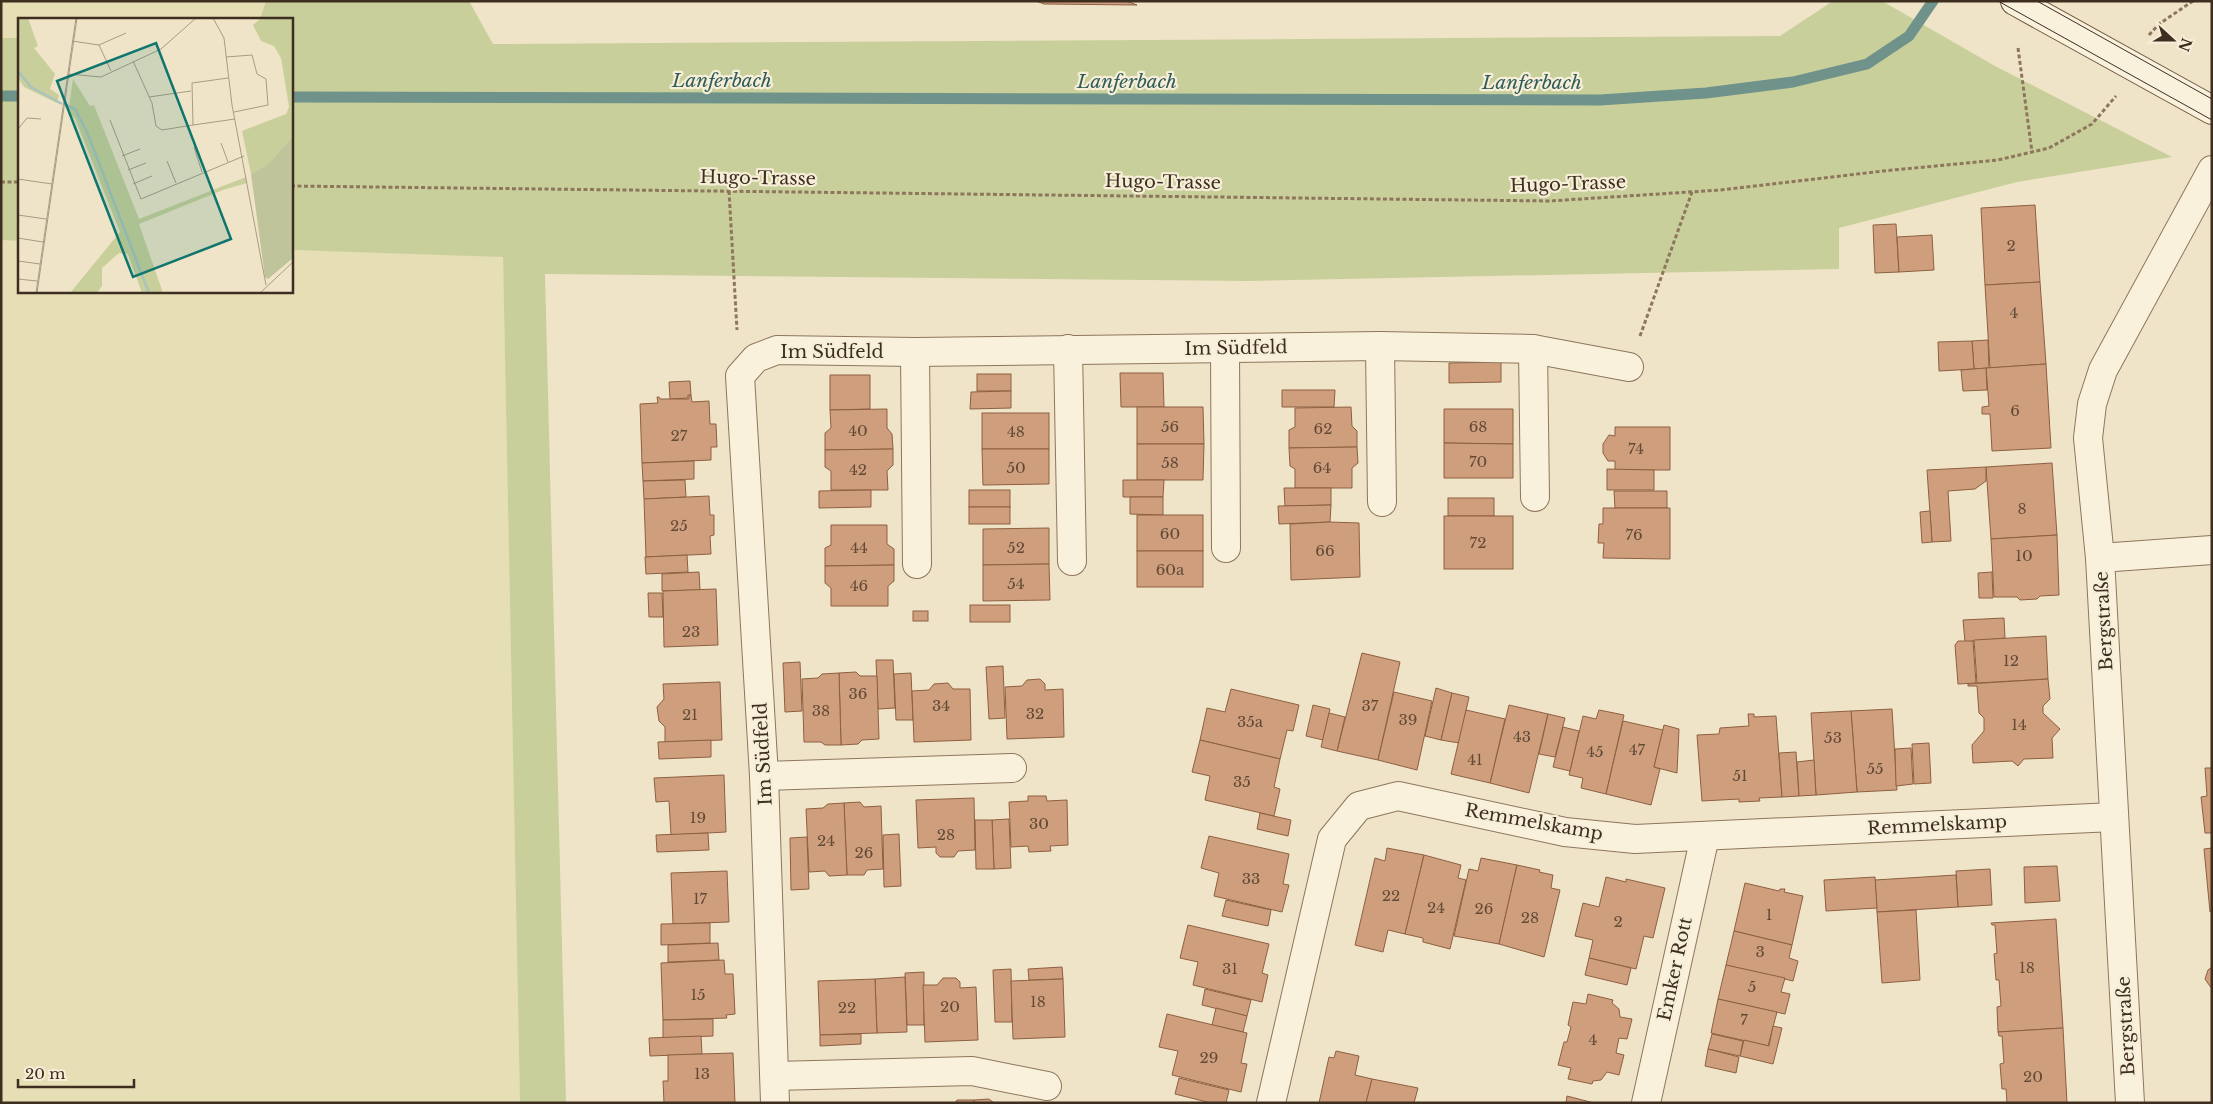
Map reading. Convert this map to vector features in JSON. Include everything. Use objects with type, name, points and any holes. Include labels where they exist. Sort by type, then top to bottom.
[{"type":"street","points":[[2018,3],[2212,110]]},
{"type":"street","name":"Bergstraße","points":[[2130,1103],[2100,558],[2088,438],[2092,404],[2103,370],[2212,170]]},
{"type":"street","points":[[1380,346],[1382,502]]},
{"type":"street","name":"Im Südfeld","points":[[775,1103],[764,776],[740,376],[756,358],[777,350],[916,352],[1380,346],[1534,349],[1628,367]]},
{"type":"street","points":[[1225,348],[1226,548]]},
{"type":"street","points":[[1068,349],[1072,561]]},
{"type":"street","points":[[1534,349],[1535,496]]},
{"type":"street","points":[[916,352],[917,564]]},
{"type":"street","points":[[2100,558],[2212,550]]},
{"type":"street","points":[[764,776],[1012,768]]},
{"type":"street","name":"Remmelskamp","points":[[1271,1103],[1332,839],[1359,806],[1398,796],[1565,832],[1635,839],[2114,817]]},
{"type":"street","name":"Emker Rott","points":[[1646,1103],[1705,836]]},
{"type":"street","points":[[775,1076],[972,1071],[1047,1086]]},
{"type":"path","points":[[2018,48],[2032,152]]},
{"type":"path","name":"Hugo-Trasse","points":[[292,186],[1550,201],[1692,192],[1998,160],[2049,148]]},
{"type":"path","points":[[1,182],[18,182]]},
{"type":"path","points":[[729,191],[740,376]]},
{"type":"path","points":[[1628,367],[1692,192]]},
{"type":"shaded area","points":[[1,1],[266,1],[260,18],[18,18],[18,38],[1,38]]},
{"type":"shaded area","points":[[1,240],[18,241],[18,292],[292,292],[292,250],[503,256],[520,1103],[1,1103]]},
{"type":"green space","points":[[266,1],[469,1],[493,44],[1780,36],[1833,1],[1882,1],[1995,66],[2172,157],[2017,182],[1839,228],[1839,269],[1249,281],[545,274],[566,1103],[520,1103],[503,257],[292,250],[292,18],[260,18]]},
{"type":"green space","points":[[1,38],[18,38],[18,241],[1,240]]},
{"type":"building","points":[[1036,1],[1126,1],[1137,5],[1044,4]]},
{"type":"building","points":[[2035,205],[2040,282],[1985,285],[1981,208]]},
{"type":"building","points":[[1896,224],[1899,272],[1875,273],[1873,225]]},
{"type":"building","points":[[1932,235],[1934,270],[1899,272],[1897,237]]},
{"type":"building","points":[[2040,282],[2046,364],[1990,368],[1985,285]]},
{"type":"building","points":[[1988,340],[1989,368],[1974,369],[1972,341]]},
{"type":"building","points":[[1972,341],[1974,369],[1939,371],[1938,342]]},
{"type":"building","points":[[1501,362],[1501,382],[1449,383],[1449,363]]},
{"type":"building","points":[[2046,364],[2051,448],[1992,451],[1990,414],[1982,414],[1982,407],[1989,406],[1986,368]]},
{"type":"building","points":[[1986,368],[1987,390],[1963,391],[1961,370]]},
{"type":"building","points":[[1120,373],[1163,373],[1164,407],[1121,407]]},
{"type":"building","points":[[977,374],[1011,374],[1011,391],[977,391]]},
{"type":"building","points":[[830,375],[870,375],[870,409],[830,410]]},
{"type":"building","points":[[690,381],[691,395],[688,395],[688,398],[670,399],[669,382]]},
{"type":"building","points":[[1282,390],[1335,390],[1334,407],[1282,407]]},
{"type":"building","points":[[1011,391],[1011,408],[970,409],[971,392]]},
{"type":"building","points":[[691,395],[692,402],[709,401],[710,424],[716,424],[717,447],[711,447],[711,460],[642,463],[640,404],[658,403],[657,397],[660,399],[689,399]]},
{"type":"building","points":[[1137,407],[1203,407],[1204,444],[1137,444]]},
{"type":"building","points":[[1351,407],[1352,426],[1357,431],[1357,447],[1289,448],[1289,430],[1295,427],[1295,408]]},
{"type":"building","points":[[887,409],[887,428],[892,434],[893,449],[825,450],[825,433],[831,428],[830,410]]},
{"type":"building","points":[[1444,409],[1513,409],[1513,444],[1444,443]]},
{"type":"building","points":[[982,413],[1049,413],[1049,449],[982,449]]},
{"type":"building","points":[[1615,427],[1670,427],[1670,470],[1615,470],[1615,461],[1608,461],[1603,453],[1603,444],[1609,435],[1615,436]]},
{"type":"building","points":[[1444,443],[1513,444],[1513,478],[1444,478]]},
{"type":"building","points":[[1137,444],[1204,444],[1203,480],[1137,480]]},
{"type":"building","points":[[1357,447],[1358,463],[1352,468],[1352,488],[1295,488],[1295,469],[1290,466],[1289,448]]},
{"type":"building","points":[[893,449],[893,465],[887,471],[888,490],[831,490],[831,471],[825,467],[825,450]]},
{"type":"building","points":[[982,449],[1049,449],[1049,484],[983,485]]},
{"type":"building","points":[[694,461],[694,479],[643,481],[642,463]]},
{"type":"building","points":[[2052,463],[2057,535],[1991,539],[1986,467]]},
{"type":"building","points":[[1986,467],[1986,481],[1975,489],[1948,491],[1951,541],[1932,542],[1927,470]]},
{"type":"building","points":[[1607,469],[1654,470],[1654,490],[1607,490]]},
{"type":"building","points":[[685,480],[686,497],[644,499],[643,481]]},
{"type":"building","points":[[1123,480],[1164,480],[1163,497],[1123,497]]},
{"type":"building","points":[[1284,488],[1331,488],[1331,505],[1285,506]]},
{"type":"building","points":[[871,490],[871,507],[819,508],[819,491]]},
{"type":"building","points":[[969,490],[1010,490],[1010,507],[969,507]]},
{"type":"building","points":[[1614,491],[1667,491],[1667,508],[1615,508]]},
{"type":"building","points":[[709,496],[710,515],[714,515],[714,535],[710,536],[711,554],[646,557],[644,499]]},
{"type":"building","points":[[1130,497],[1163,497],[1163,515],[1130,514]]},
{"type":"building","points":[[1448,498],[1494,498],[1494,516],[1448,516]]},
{"type":"building","points":[[1331,505],[1330,522],[1279,524],[1278,506]]},
{"type":"building","points":[[969,507],[1010,507],[1010,524],[969,524]]},
{"type":"building","points":[[1603,508],[1670,508],[1670,559],[1603,558],[1604,543],[1598,543],[1599,524],[1603,524]]},
{"type":"building","points":[[1930,511],[1932,542],[1922,543],[1920,512]]},
{"type":"building","points":[[1137,515],[1203,515],[1203,551],[1137,551]]},
{"type":"building","points":[[1444,516],[1513,516],[1513,569],[1444,569]]},
{"type":"building","points":[[1359,523],[1360,577],[1291,580],[1290,524]]},
{"type":"building","points":[[831,525],[887,525],[887,544],[894,549],[894,565],[825,566],[825,548],[831,545]]},
{"type":"building","points":[[1049,528],[1049,564],[983,565],[983,529]]},
{"type":"building","points":[[2057,535],[2059,595],[2020,600],[2017,597],[1994,597],[1991,539]]},
{"type":"building","points":[[1137,551],[1203,551],[1203,587],[1137,587]]},
{"type":"building","points":[[687,555],[688,572],[646,574],[645,557]]},
{"type":"building","points":[[1049,564],[1050,600],[983,601],[983,565]]},
{"type":"building","points":[[894,565],[894,581],[888,586],[888,606],[831,606],[831,588],[825,583],[825,566]]},
{"type":"building","points":[[699,572],[700,590],[662,591],[662,574]]},
{"type":"building","points":[[1992,572],[1993,598],[1979,598],[1978,573]]},
{"type":"building","points":[[716,589],[718,645],[664,647],[663,591]]},
{"type":"building","points":[[648,593],[662,593],[663,617],[649,617]]},
{"type":"building","points":[[970,605],[1010,605],[1010,622],[970,622]]},
{"type":"building","points":[[913,611],[928,611],[928,621],[913,621]]},
{"type":"building","points":[[2004,618],[2005,638],[1965,642],[1963,620]]},
{"type":"building","points":[[2046,636],[2048,679],[1977,683],[1974,640]]},
{"type":"building","points":[[1958,641],[1973,641],[1976,683],[1958,684],[1955,645]]},
{"type":"building","points":[[1362,653],[1400,662],[1378,760],[1337,751]]},
{"type":"building","points":[[876,660],[893,660],[895,708],[878,709]]},
{"type":"building","points":[[800,662],[802,711],[785,712],[783,663]]},
{"type":"building","points":[[1003,666],[1005,718],[989,719],[986,667]]},
{"type":"building","points":[[856,672],[860,676],[877,676],[879,739],[862,740],[858,744],[841,745],[839,673]]},
{"type":"building","points":[[839,673],[841,745],[804,742],[802,679],[818,678],[822,674]]},
{"type":"building","points":[[911,673],[913,720],[896,720],[894,674]]},
{"type":"building","points":[[1040,679],[1045,684],[1045,690],[1063,689],[1064,737],[1007,739],[1005,687],[1022,686],[1027,680]]},
{"type":"building","points":[[2048,679],[2050,699],[2043,706],[2043,713],[2060,729],[2052,738],[2053,758],[2024,759],[2018,766],[2012,761],[1973,763],[1972,745],[1984,731],[1984,718],[1979,713],[1977,686],[1968,686],[1968,684]]},
{"type":"building","points":[[720,682],[722,740],[665,742],[665,727],[659,721],[657,707],[664,699],[663,684]]},
{"type":"building","points":[[948,683],[953,689],[970,689],[971,740],[914,742],[912,691],[929,690],[934,684]]},
{"type":"building","points":[[1436,688],[1452,693],[1441,740],[1425,736]]},
{"type":"building","points":[[1231,689],[1299,705],[1293,731],[1287,730],[1280,759],[1200,740],[1207,708],[1225,712]]},
{"type":"building","points":[[1394,692],[1432,701],[1417,770],[1378,760]]},
{"type":"building","points":[[1452,693],[1469,697],[1459,743],[1441,740]]},
{"type":"building","points":[[1313,705],[1330,709],[1323,740],[1306,736]]},
{"type":"building","points":[[1509,705],[1548,714],[1529,793],[1490,783]]},
{"type":"building","points":[[1892,709],[1897,790],[1857,792],[1851,711]]},
{"type":"building","points":[[1466,710],[1505,719],[1490,783],[1451,774]]},
{"type":"building","points":[[1599,710],[1624,715],[1606,794],[1581,788],[1583,778],[1569,775],[1583,716],[1596,719]]},
{"type":"building","points":[[1851,711],[1857,792],[1816,795],[1811,713]]},
{"type":"building","points":[[1329,713],[1345,717],[1337,751],[1321,747]]},
{"type":"building","points":[[1548,714],[1565,718],[1555,757],[1539,754]]},
{"type":"building","points":[[1748,714],[1754,714],[1754,717],[1776,716],[1782,797],[1759,798],[1760,801],[1739,802],[1739,799],[1702,801],[1697,735],[1719,734],[1720,728],[1749,726]]},
{"type":"building","points":[[1623,721],[1663,730],[1654,767],[1660,769],[1651,805],[1606,794]]},
{"type":"building","points":[[1664,725],[1679,729],[1677,773],[1654,767]]},
{"type":"building","points":[[1563,727],[1579,731],[1570,771],[1553,767]]},
{"type":"building","points":[[711,740],[711,757],[659,759],[658,742]]},
{"type":"building","points":[[1200,740],[1280,759],[1274,787],[1280,789],[1274,816],[1205,800],[1210,776],[1192,772]]},
{"type":"building","points":[[1929,743],[1931,783],[1914,784],[1912,744]]},
{"type":"building","points":[[1911,748],[1913,784],[1896,786],[1895,749]]},
{"type":"building","points":[[1796,752],[1799,796],[1782,797],[1779,753]]},
{"type":"building","points":[[1814,760],[1816,795],[1799,796],[1797,762]]},
{"type":"building","points":[[2205,768],[2212,768],[2212,833],[2205,833],[2201,797],[2207,796]]},
{"type":"building","points":[[724,775],[726,832],[671,835],[669,801],[656,802],[654,778]]},
{"type":"building","points":[[1028,796],[1046,796],[1047,801],[1067,800],[1068,845],[1050,846],[1051,851],[1029,852],[1028,846],[1011,847],[1009,802],[1028,801]]},
{"type":"building","points":[[974,798],[975,850],[958,851],[954,857],[940,857],[936,853],[936,847],[918,848],[916,800]]},
{"type":"building","points":[[860,802],[864,807],[881,806],[883,869],[867,870],[864,875],[847,875],[844,803]]},
{"type":"building","points":[[844,803],[847,875],[829,876],[825,871],[809,872],[806,809],[823,808],[828,804]]},
{"type":"building","points":[[1260,813],[1291,820],[1288,836],[1257,829]]},
{"type":"building","points":[[1009,819],[1011,868],[994,869],[992,820]]},
{"type":"building","points":[[975,820],[992,820],[994,869],[976,869]]},
{"type":"building","points":[[708,833],[709,850],[657,852],[656,835]]},
{"type":"building","points":[[899,834],[901,886],[884,887],[883,835]]},
{"type":"building","points":[[1209,836],[1289,854],[1283,884],[1289,885],[1282,912],[1214,896],[1219,873],[1201,868]]},
{"type":"building","points":[[807,837],[809,889],[791,890],[790,838]]},
{"type":"building","points":[[1387,848],[1424,855],[1405,934],[1388,930],[1383,952],[1355,945],[1375,858],[1385,861]]},
{"type":"building","points":[[2212,848],[2212,911],[2210,912],[2204,849]]},
{"type":"building","points":[[1424,855],[1461,865],[1458,878],[1466,880],[1450,949],[1423,942],[1423,938],[1405,934]]},
{"type":"building","points":[[1481,858],[1517,865],[1499,944],[1454,936],[1469,869],[1478,871]]},
{"type":"building","points":[[1517,865],[1553,875],[1551,888],[1560,890],[1544,957],[1499,944]]},
{"type":"building","points":[[2057,866],[2060,901],[2025,903],[2024,867]]},
{"type":"building","points":[[1990,869],[1992,905],[1958,907],[1956,871]]},
{"type":"building","points":[[727,871],[729,922],[673,924],[671,873]]},
{"type":"building","points":[[1956,875],[1958,907],[1877,912],[1875,880]]},
{"type":"building","points":[[1606,877],[1626,882],[1626,879],[1665,888],[1653,938],[1644,936],[1636,969],[1589,958],[1593,940],[1575,936],[1583,903],[1599,907]]},
{"type":"building","points":[[1875,877],[1877,908],[1826,911],[1824,880]]},
{"type":"building","points":[[1745,883],[1779,891],[1780,889],[1785,889],[1784,892],[1803,896],[1792,945],[1734,931]]},
{"type":"building","points":[[1226,900],[1271,910],[1268,926],[1222,916]]},
{"type":"building","points":[[1916,910],[1920,980],[1882,983],[1877,912]]},
{"type":"building","points":[[2056,919],[2063,1028],[1998,1032],[1997,1007],[2001,1006],[1994,954],[1997,953],[1995,925],[1991,923]]},
{"type":"building","points":[[710,923],[710,943],[661,945],[661,924]]},
{"type":"building","points":[[1188,925],[1269,944],[1262,973],[1268,975],[1262,1002],[1193,985],[1198,962],[1180,958]]},
{"type":"building","points":[[1734,931],[1792,945],[1789,958],[1798,961],[1793,981],[1726,965]]},
{"type":"building","points":[[718,943],[719,960],[668,962],[668,945]]},
{"type":"building","points":[[1589,958],[1631,968],[1627,985],[1585,975]]},
{"type":"building","points":[[724,960],[725,974],[733,974],[735,1014],[726,1015],[727,1018],[663,1020],[661,963]]},
{"type":"building","points":[[1726,965],[1785,978],[1781,992],[1790,994],[1785,1014],[1718,999]]},
{"type":"building","points":[[1062,967],[1063,979],[1029,980],[1028,969]]},
{"type":"building","points":[[2212,967],[2212,989],[2205,979],[2208,970]]},
{"type":"building","points":[[1011,969],[1012,1022],[995,1022],[993,970]]},
{"type":"building","points":[[924,972],[924,1025],[907,1025],[905,973]]},
{"type":"building","points":[[905,977],[907,1032],[877,1033],[875,979]]},
{"type":"building","points":[[943,978],[956,978],[960,982],[960,988],[976,987],[978,1040],[925,1042],[923,985],[937,985]]},
{"type":"building","points":[[875,979],[877,1033],[820,1035],[818,981]]},
{"type":"building","points":[[1063,979],[1065,1037],[1013,1039],[1011,981]]},
{"type":"building","points":[[1205,989],[1251,1000],[1247,1016],[1202,1005]]},
{"type":"building","points":[[1588,994],[1613,1000],[1612,1003],[1619,1009],[1620,1017],[1632,1019],[1627,1039],[1619,1038],[1616,1053],[1624,1055],[1619,1075],[1607,1072],[1601,1080],[1593,1081],[1592,1084],[1568,1079],[1571,1068],[1558,1065],[1564,1042],[1567,1042],[1571,1027],[1568,1025],[1573,1002],[1586,1004]]},
{"type":"building","points":[[1718,999],[1777,1012],[1768,1046],[1711,1033]]},
{"type":"building","points":[[1216,1008],[1247,1016],[1243,1032],[1212,1025]]},
{"type":"building","points":[[1167,1014],[1247,1033],[1241,1063],[1247,1064],[1241,1092],[1172,1075],[1178,1051],[1159,1047]]},
{"type":"building","points":[[713,1019],[713,1036],[663,1038],[663,1020]]},
{"type":"building","points":[[1773,1026],[1782,1028],[1773,1064],[1740,1056],[1744,1040],[1769,1046]]},
{"type":"building","points":[[2063,1028],[2067,1103],[2007,1103],[2006,1089],[2002,1089],[2000,1064],[2004,1063],[2002,1036],[1999,1036],[1998,1032]]},
{"type":"building","points":[[861,1034],[861,1044],[820,1046],[820,1035]]},
{"type":"building","points":[[1712,1034],[1743,1041],[1740,1056],[1708,1049]]},
{"type":"building","points":[[701,1036],[702,1054],[650,1056],[649,1038]]},
{"type":"building","points":[[1708,1049],[1739,1057],[1736,1073],[1705,1066]]},
{"type":"building","points":[[1336,1051],[1359,1056],[1355,1075],[1372,1079],[1366,1103],[1319,1103],[1329,1057],[1334,1058]]},
{"type":"building","points":[[733,1053],[735,1103],[664,1103],[663,1081],[668,1081],[668,1055]]},
{"type":"building","points":[[1179,1078],[1229,1090],[1226,1103],[1211,1103],[1175,1094]]},
{"type":"building","points":[[1372,1079],[1418,1088],[1414,1103],[1366,1103]]},
{"type":"building","points":[[1567,1096],[1594,1103],[1566,1103]]},
{"type":"building","points":[[989,1099],[994,1103],[974,1103],[974,1100]]},
{"type":"building","points":[[957,1100],[974,1100],[974,1103],[955,1103]]},
{"type":"waterway","name":"Lanferbach","points":[[292,97],[1600,100],[1706,93],[1793,82],[1867,64],[1909,36],[1933,1]]},
{"type":"waterway","name":"Lanferbach","points":[[1,96],[18,96]]},
{"type":"tram line","points":[[1998,1],[2212,120]]},
{"type":"tram line","points":[[2037,1],[2212,99]]}]
